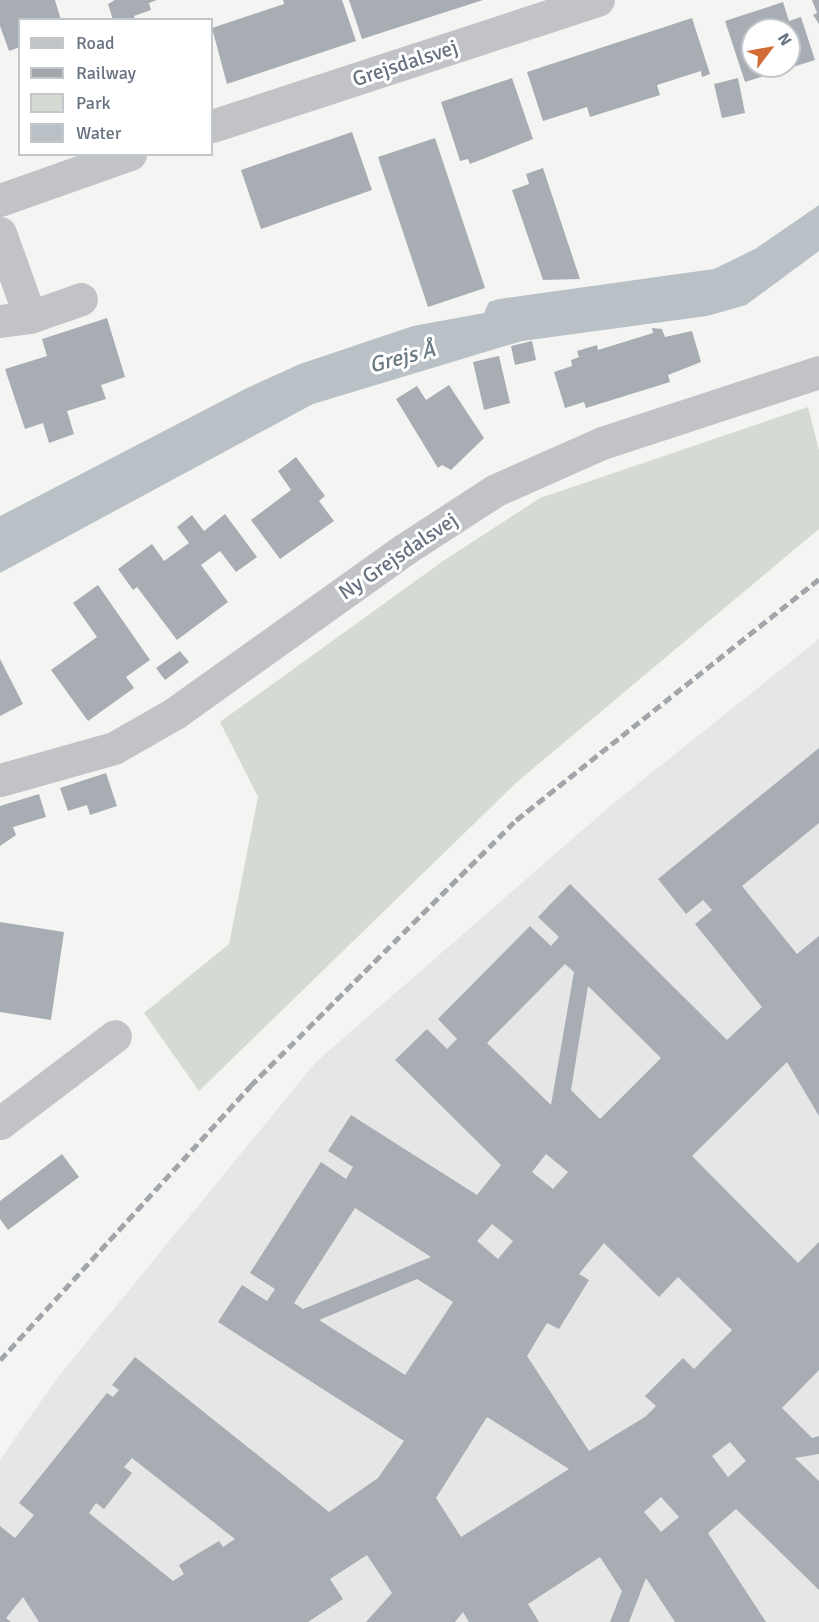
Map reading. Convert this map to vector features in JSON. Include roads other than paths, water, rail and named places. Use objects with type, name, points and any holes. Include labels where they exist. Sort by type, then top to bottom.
[{"type":"street","name":"Grejsdalsvej","points":[[213,126],[598,0]]},
{"type":"street","points":[[0,200],[124,156]]},
{"type":"street","points":[[0,233],[15,319],[81,299]]},
{"type":"street","name":"Ny Grejsdalsvej","points":[[0,780],[114,748],[175,713],[405,549],[496,490],[602,443],[819,372]]},
{"type":"street","points":[[0,1123],[116,1036]]},
{"type":"water","name":"Grejs Å","points":[[819,205],[819,251],[746,305],[707,316],[522,341],[313,404],[0,573],[0,516],[247,388],[300,364],[413,326],[484,313],[489,302],[499,299],[714,269],[755,249]]},
{"type":"railway","points":[[0,1360],[250,1086],[516,820],[819,579]]}]
